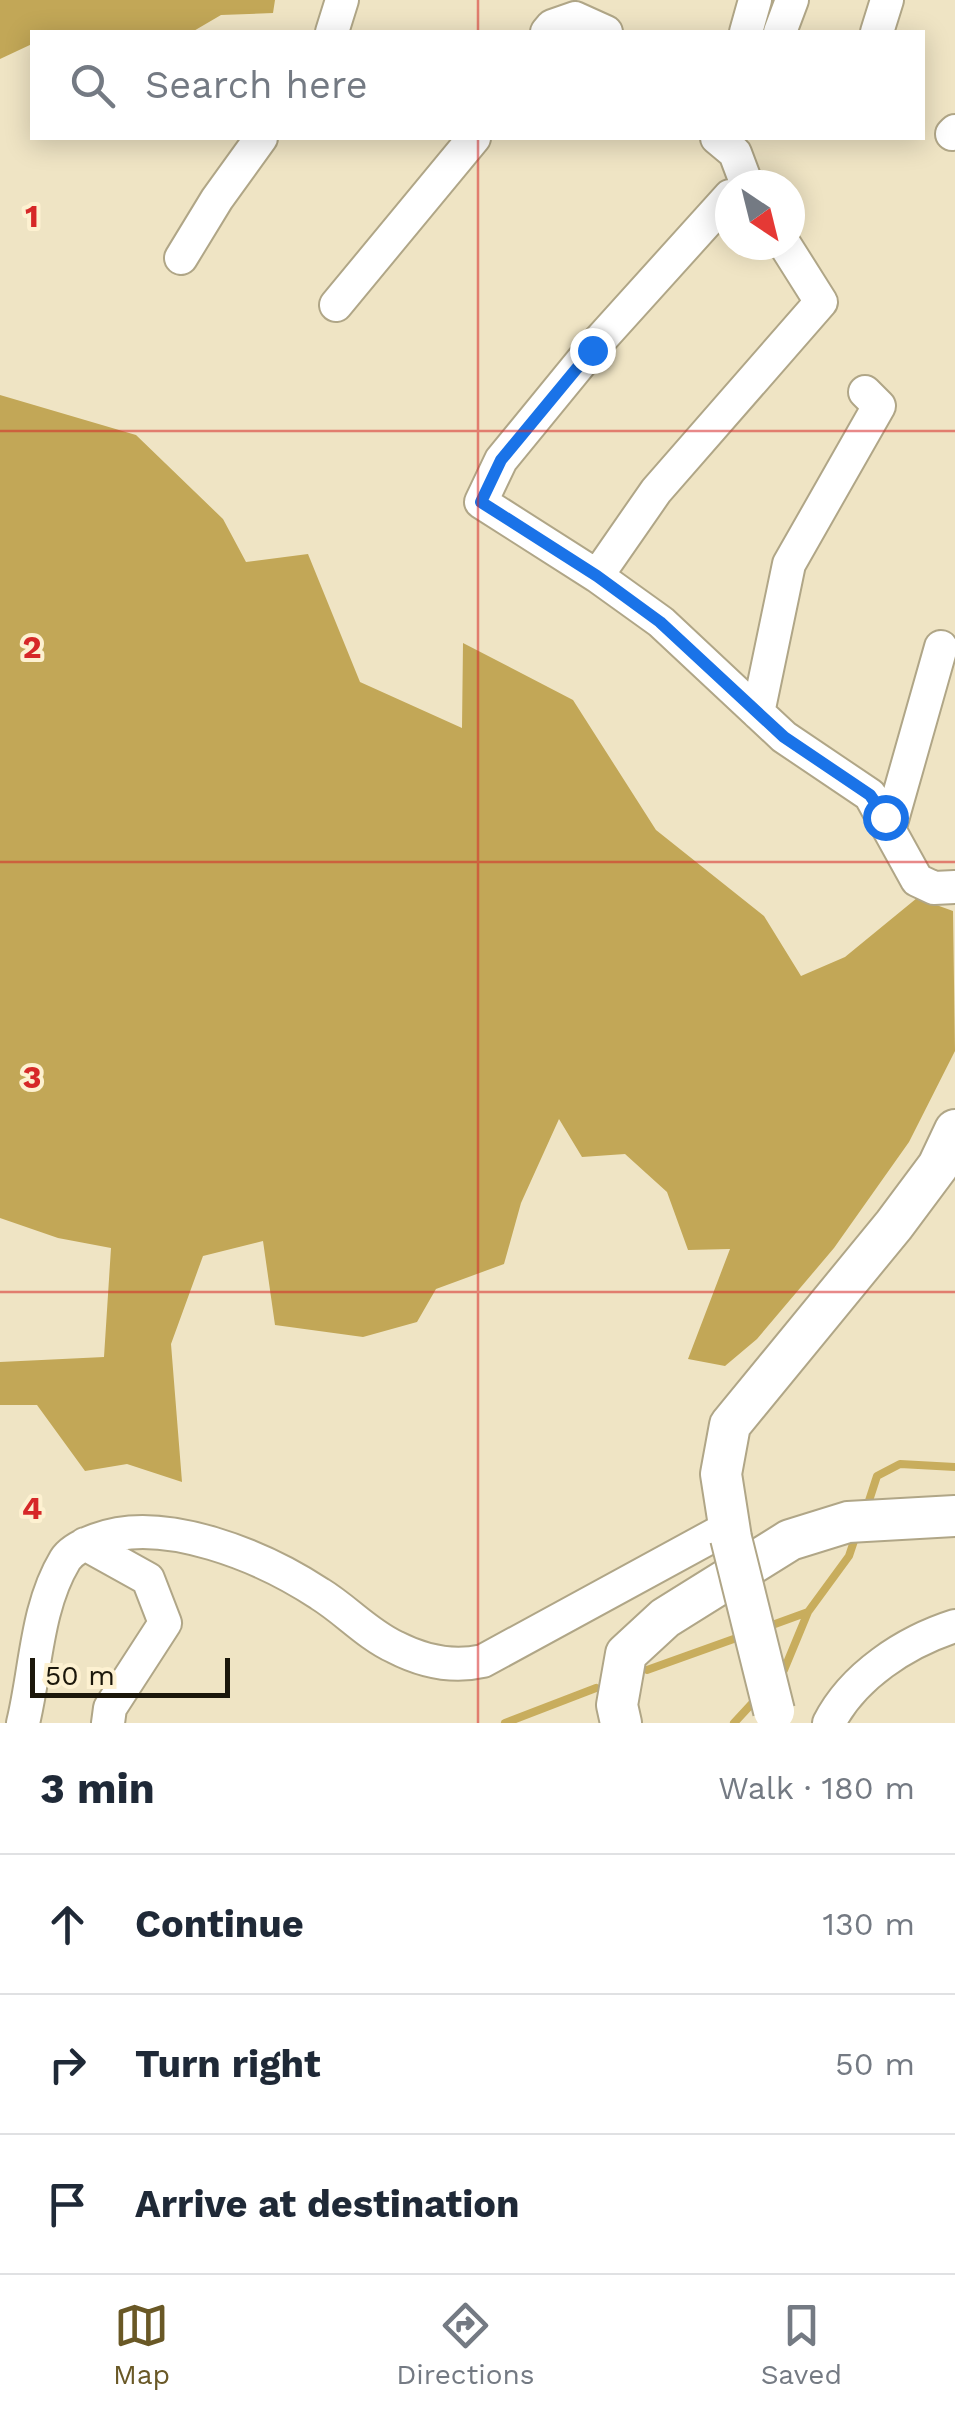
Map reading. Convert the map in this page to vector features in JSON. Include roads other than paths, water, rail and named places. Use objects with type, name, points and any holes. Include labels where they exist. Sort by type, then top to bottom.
[{"type":"street","points":[[333,30],[342,0]]},
{"type":"street","points":[[747,30],[755,0]]},
{"type":"street","points":[[781,30],[792,0]]},
{"type":"street","points":[[879,30],[887,0]]},
{"type":"street","points":[[549,30],[574,18],[601,30]]},
{"type":"street","points":[[181,258],[259,140]]},
{"type":"street","points":[[336,305],[472,140]]},
{"type":"street","points":[[736,168],[501,460],[481,502],[597,576],[660,622],[784,737],[870,795],[917,880],[934,888],[955,887]]},
{"type":"street","points":[[597,576],[656,491],[821,302],[794,260]]},
{"type":"street","points":[[758,713],[789,564],[880,406],[866,392]]},
{"type":"street","points":[[890,827],[942,647]]},
{"type":"street","points":[[775,1717],[730,1532],[721,1474],[730,1426],[894,1226],[938,1166],[955,1130]]},
{"type":"street","points":[[621,1723],[617,1705],[626,1654],[666,1618],[790,1540],[864,1521],[955,1516]]},
{"type":"street","points":[[24,1723],[48,1596],[67,1556],[111,1534],[148,1532],[193,1539],[236,1552],[322,1595],[392,1646],[458,1667],[483,1661],[730,1532]]},
{"type":"street","points":[[85,1544],[148,1579],[165,1624],[110,1708],[108,1723]]},
{"type":"street","points":[[828,1723],[839,1702],[884,1660],[955,1626]]},
{"type":"waterway","points":[[866,1510],[877,1476],[900,1464],[955,1467]]},
{"type":"waterway","points":[[764,1628],[808,1612],[849,1556],[857,1532]]},
{"type":"waterway","points":[[778,1676],[808,1612]]},
{"type":"waterway","points":[[647,1670],[742,1636]]},
{"type":"waterway","points":[[505,1723],[596,1688]]},
{"type":"waterway","points":[[734,1723],[758,1697]]}]
